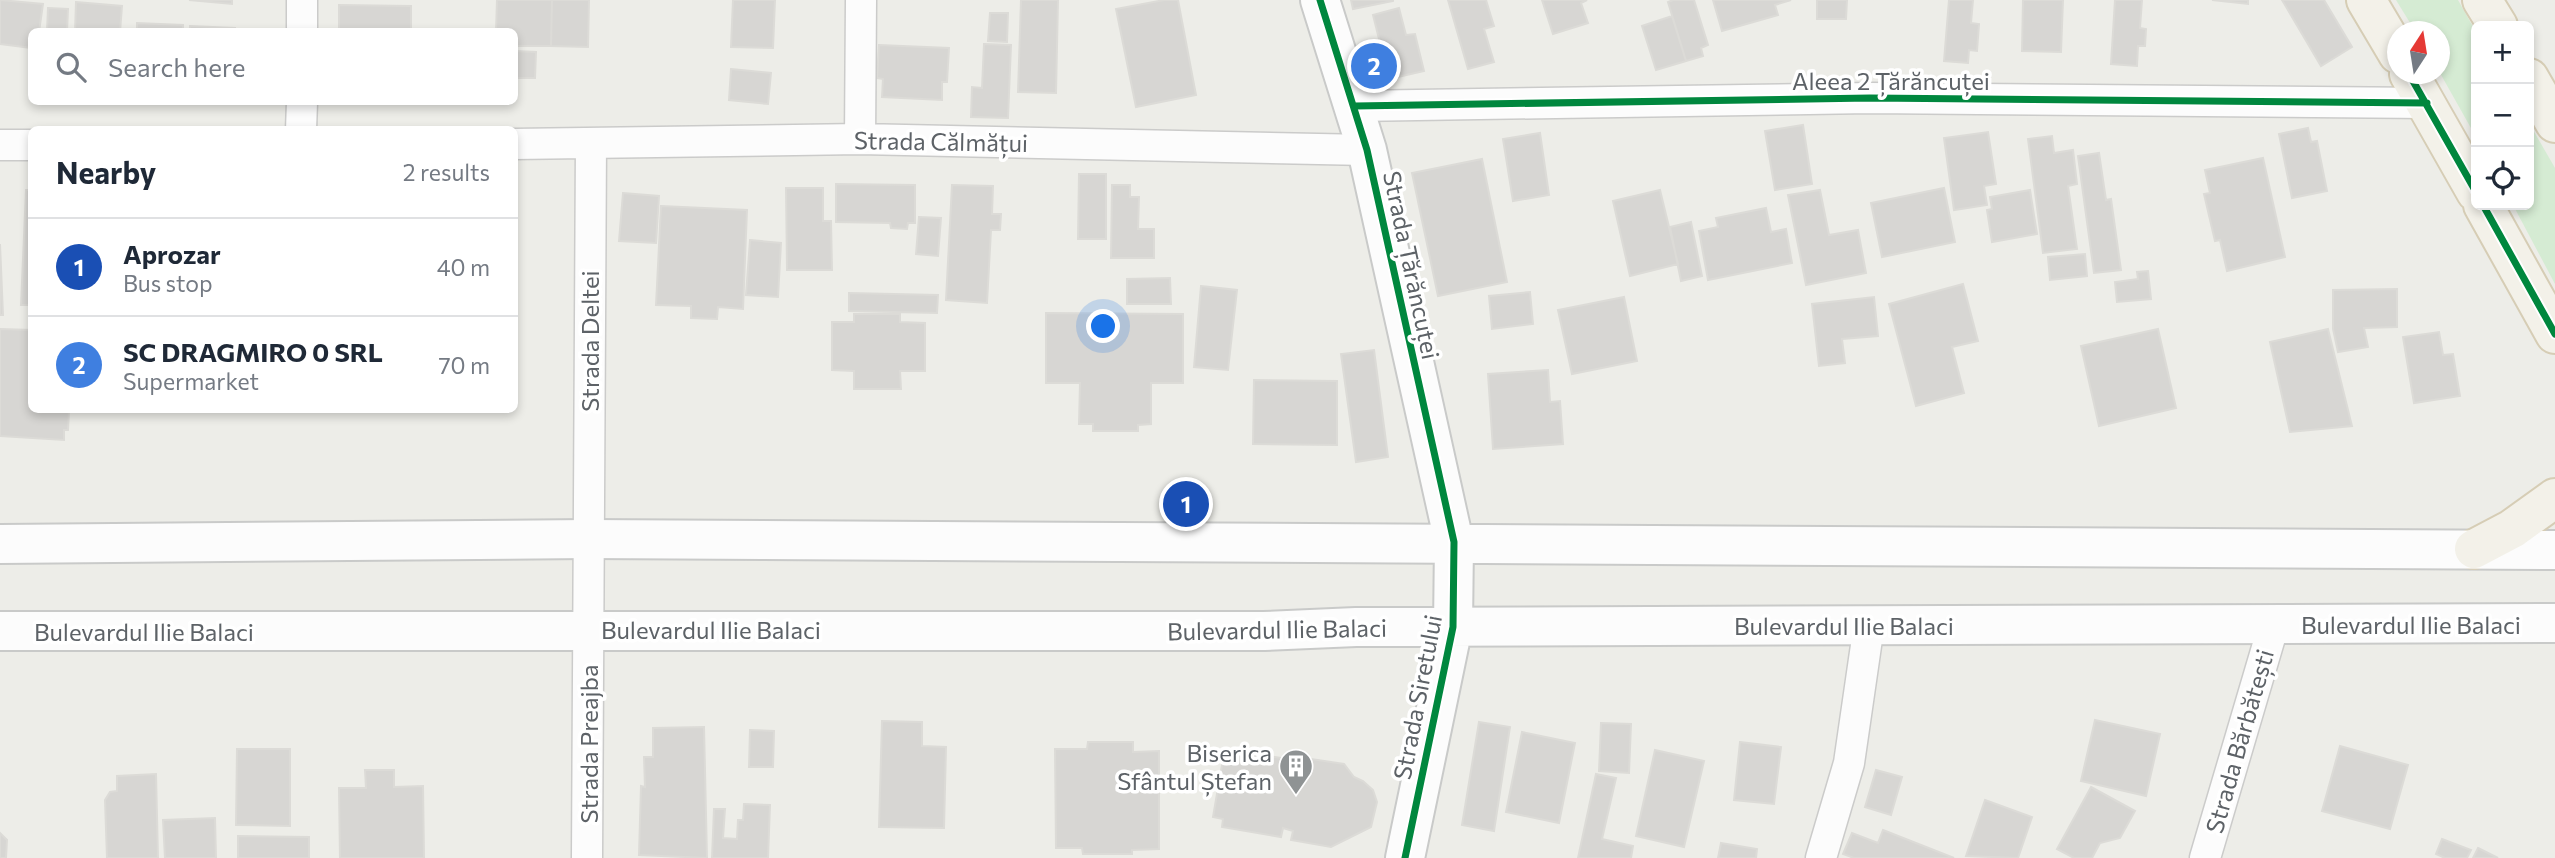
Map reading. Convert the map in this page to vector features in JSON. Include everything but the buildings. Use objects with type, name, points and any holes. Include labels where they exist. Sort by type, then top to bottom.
[{"type":"main road","name":"Strada Țărăncuței","points":[[1320,0],[1367,150],[1454,542]]},
{"type":"main road","points":[[2366,0],[2387,35]]},
{"type":"main road","points":[[2482,0],[2495,21]]},
{"type":"main road","points":[[2532,84],[2555,123]]},
{"type":"main road","points":[[2418,88],[2471,183]]},
{"type":"main road","points":[[2486,210],[2555,334]]},
{"type":"main road","points":[[2474,549],[2512,529],[2555,498]]},
{"type":"main road","points":[[0,544],[588,540],[1454,542],[2555,550]]},
{"type":"main road","name":"Strada Siretului","points":[[1405,858],[1454,627],[1454,542]]},
{"type":"main road","name":"Bulevardul Ilie Balaci","points":[[0,631],[1264,631],[1454,627],[2555,623]]},
{"type":"street","points":[[302,0],[302,28]]},
{"type":"street","points":[[860,139],[861,0]]},
{"type":"street","name":"Aleea 2 Țărăncuței","points":[[1355,106],[2418,88]]},
{"type":"street","points":[[302,105],[302,126]]},
{"type":"street","name":"Strada Călmățui","points":[[518,144],[860,139],[1367,150]]},
{"type":"street","name":"Strada Deltei","points":[[588,629],[591,144]]},
{"type":"street","points":[[0,145],[28,145]]},
{"type":"street","name":"Strada Bărbătești","points":[[2205,858],[2274,624]]},
{"type":"street","points":[[1821,858],[1849,762],[1869,625]]},
{"type":"street","name":"Strada Preajba","points":[[587,858],[588,629]]},
{"type":"green space","points":[[2396,0],[2458,0],[2471,23],[2471,128],[2446,84],[2450,84],[2450,21],[2409,21]]},
{"type":"green space","points":[[2534,132],[2555,168],[2555,284],[2516,210],[2534,210]]},
{"type":"cycle path","points":[[1320,0],[1367,150],[1454,542],[1453,627],[1405,858]]},
{"type":"cycle path","points":[[2415,84],[2471,183]]},
{"type":"cycle path","points":[[1355,106],[1870,98],[2427,103]]},
{"type":"cycle path","points":[[2486,210],[2555,334]]},
{"type":"place","name":"SC DRAGMIRO 0 SRL","points":[[1374,66]]},
{"type":"place","name":"Aprozar","points":[[1186,504]]},
{"type":"place","name":"Biserica Sfântul Ștefan","points":[[1296,796]]}]
